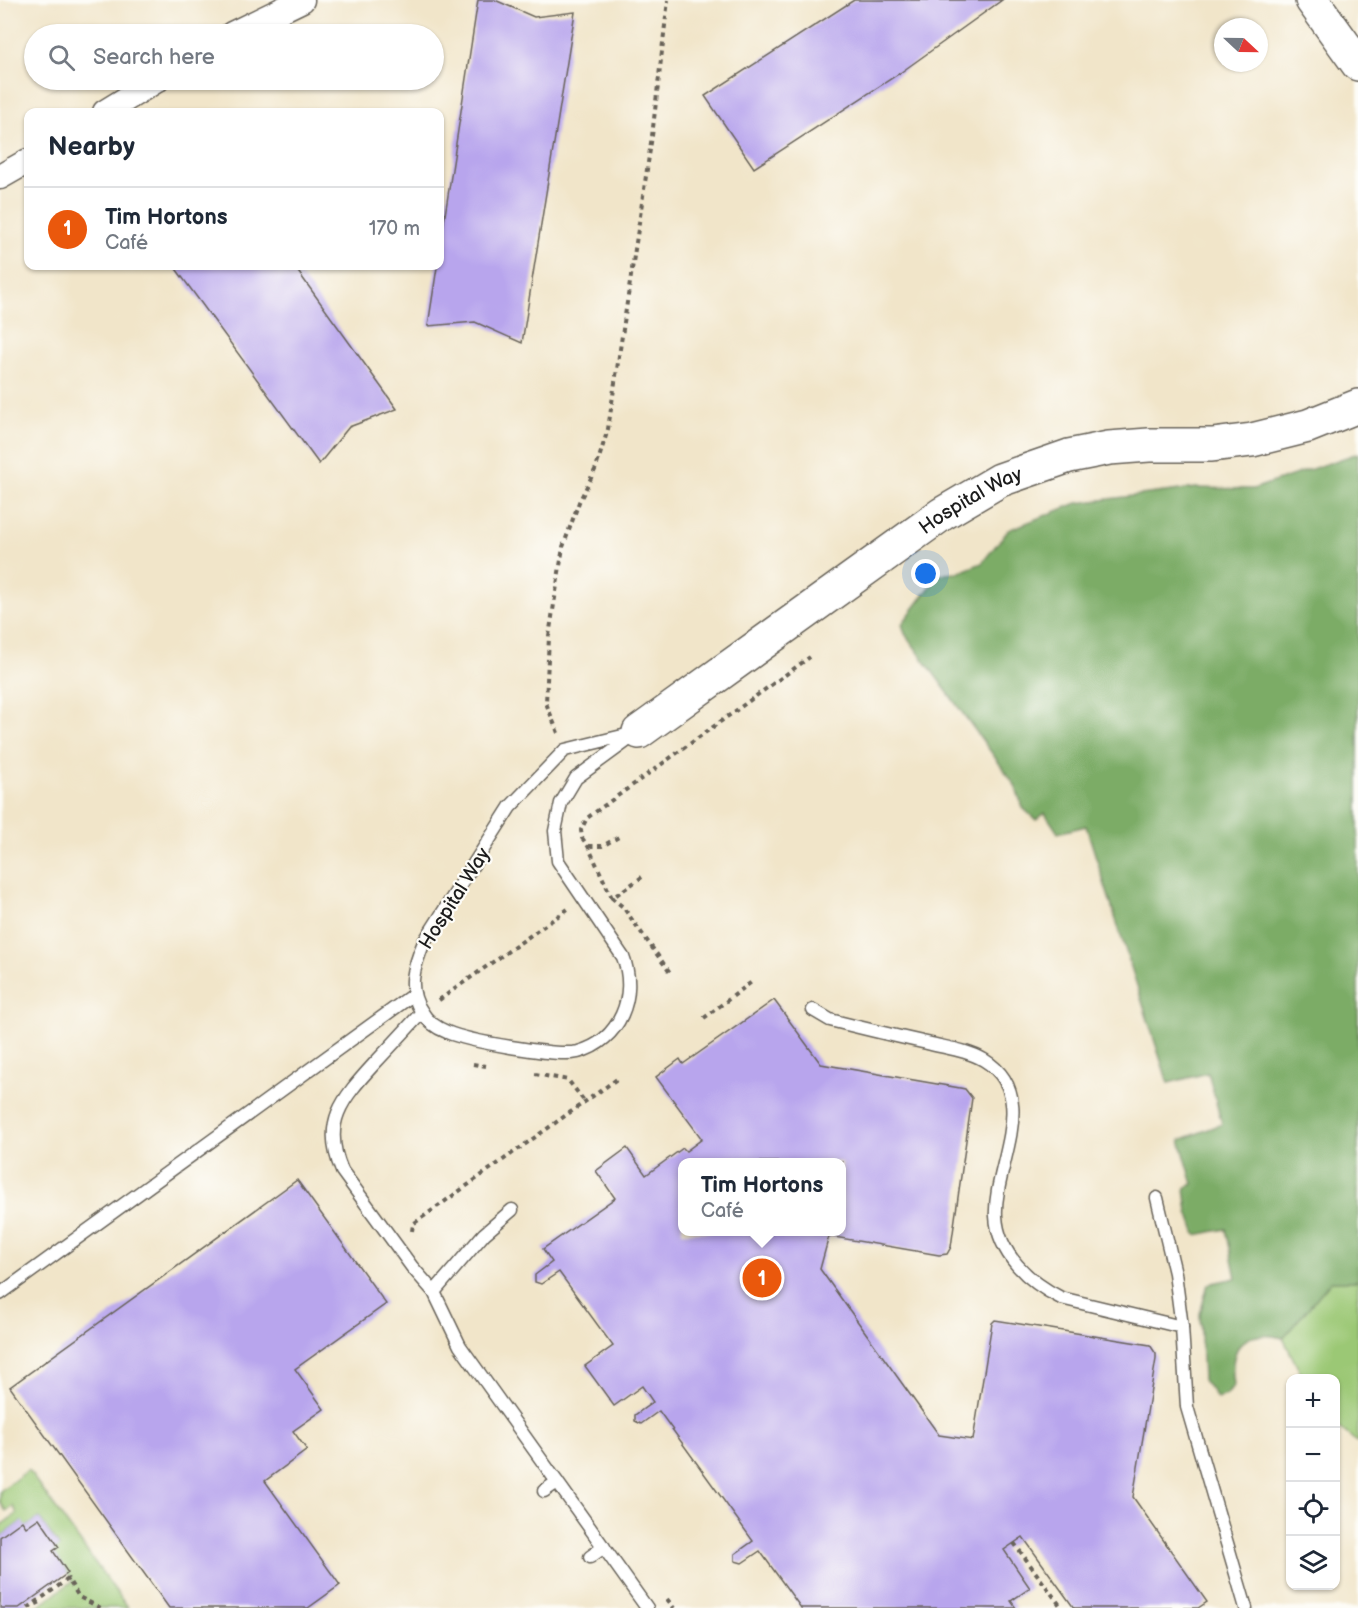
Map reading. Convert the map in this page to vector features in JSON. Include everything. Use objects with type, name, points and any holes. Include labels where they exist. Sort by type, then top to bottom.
[{"type":"street","points":[[253,24],[302,0]]},
{"type":"street","points":[[1312,0],[1358,64]]},
{"type":"street","points":[[112,108],[141,90]]},
{"type":"street","points":[[0,177],[24,162]]},
{"type":"street","name":"Hospital Way","points":[[639,732],[942,514],[999,480],[1069,456],[1109,448],[1149,445],[1212,445],[1252,440],[1308,426],[1358,406]]},
{"type":"lane","name":"Hospital Way","points":[[639,732],[576,778],[561,803],[557,817],[558,861],[622,957],[630,982],[626,1007],[619,1023],[593,1046],[579,1052],[561,1053],[475,1040],[447,1032],[434,1025],[422,1012],[414,993],[413,970],[423,942],[510,807],[565,750],[639,732]]},
{"type":"lane","points":[[0,1294],[414,993]]},
{"type":"lane","points":[[813,1010],[830,1020],[972,1054],[992,1066],[1007,1084],[1012,1099],[1013,1114],[996,1215],[1000,1235],[1016,1264],[1044,1290],[1061,1298],[1182,1327]]},
{"type":"lane","points":[[422,1012],[346,1096],[338,1110],[333,1141],[342,1171],[412,1267],[434,1292],[460,1346],[647,1608]]},
{"type":"lane","points":[[1157,1198],[1174,1272],[1182,1327],[1187,1407],[1246,1608]]},
{"type":"lane","points":[[434,1292],[484,1234],[512,1210]]},
{"type":"lane","points":[[544,1491],[557,1482]]},
{"type":"lane","points":[[590,1557],[604,1547]]},
{"type":"path","points":[[565,750],[546,703],[549,636],[563,547],[579,502],[596,468],[608,429],[652,136],[668,0]]},
{"type":"path","points":[[671,974],[624,907],[612,898],[582,838],[581,830],[587,818],[810,657]]},
{"type":"path","points":[[588,846],[602,846],[619,837]]},
{"type":"path","points":[[612,898],[642,877]]},
{"type":"path","points":[[422,1012],[580,894]]},
{"type":"path","points":[[704,1018],[753,981]]},
{"type":"path","points":[[473,1064],[495,1067]]},
{"type":"path","points":[[528,1072],[567,1080],[585,1102]]},
{"type":"path","points":[[412,1233],[413,1224],[617,1079]]},
{"type":"path","points":[[1014,1543],[1062,1608]]},
{"type":"path","points":[[28,1608],[68,1579],[79,1597],[101,1608]]},
{"type":"path","points":[[37,1601],[40,1608]]},
{"type":"green space","points":[[1358,453],[1358,1281],[1331,1281],[1283,1338],[1258,1336],[1242,1343],[1234,1360],[1234,1385],[1227,1395],[1217,1398],[1203,1380],[1200,1314],[1208,1284],[1236,1278],[1226,1229],[1196,1235],[1188,1212],[1185,1188],[1193,1184],[1180,1140],[1222,1124],[1208,1073],[1168,1083],[1086,826],[1058,833],[1045,813],[1036,820],[1023,808],[1015,785],[905,634],[902,624],[940,574],[957,573],[982,563],[1008,530],[1077,503],[1196,488],[1253,489]]},
{"type":"green space","points":[[1331,1281],[1358,1281],[1358,1443],[1340,1428],[1340,1374],[1301,1374],[1283,1338]]},
{"type":"green space","points":[[28,1470],[128,1608],[35,1608],[73,1581],[53,1551],[59,1546],[39,1518],[26,1527],[21,1522],[0,1537],[0,1526],[17,1513],[13,1506],[6,1511],[0,1502],[0,1491]]},
{"type":"building","points":[[478,0],[495,0],[534,17],[575,12],[522,343],[475,322],[428,326],[437,270],[444,270],[444,222]]},
{"type":"building","points":[[854,0],[1002,0],[900,73],[754,168],[705,96]]},
{"type":"building","points":[[177,270],[297,270],[397,409],[349,427],[319,464]]},
{"type":"building","points":[[774,1000],[821,1064],[965,1089],[972,1098],[951,1247],[947,1254],[939,1255],[829,1236],[820,1269],[939,1435],[973,1440],[992,1323],[995,1320],[1150,1345],[1156,1354],[1156,1359],[1133,1497],[1207,1602],[1198,1608],[1074,1608],[1023,1537],[1004,1550],[1030,1588],[1011,1601],[1016,1608],[801,1608],[760,1551],[742,1563],[735,1561],[735,1554],[753,1541],[659,1411],[641,1424],[635,1421],[635,1415],[653,1402],[642,1386],[614,1406],[585,1366],[613,1346],[559,1272],[541,1284],[535,1282],[535,1275],[552,1262],[543,1249],[615,1198],[596,1171],[627,1148],[646,1175],[683,1148],[686,1151],[702,1139],[656,1077],[680,1059],[683,1064]]},
{"type":"building","points":[[297,1180],[386,1304],[295,1369],[324,1409],[293,1431],[307,1450],[265,1481],[340,1585],[308,1608],[169,1608],[10,1387]]},
{"type":"building","points":[[39,1518],[59,1547],[53,1551],[68,1573],[19,1608],[0,1608],[0,1537],[22,1521],[26,1527]]},
{"type":"place","name":"Tim Hortons","points":[[762,1278]]}]
